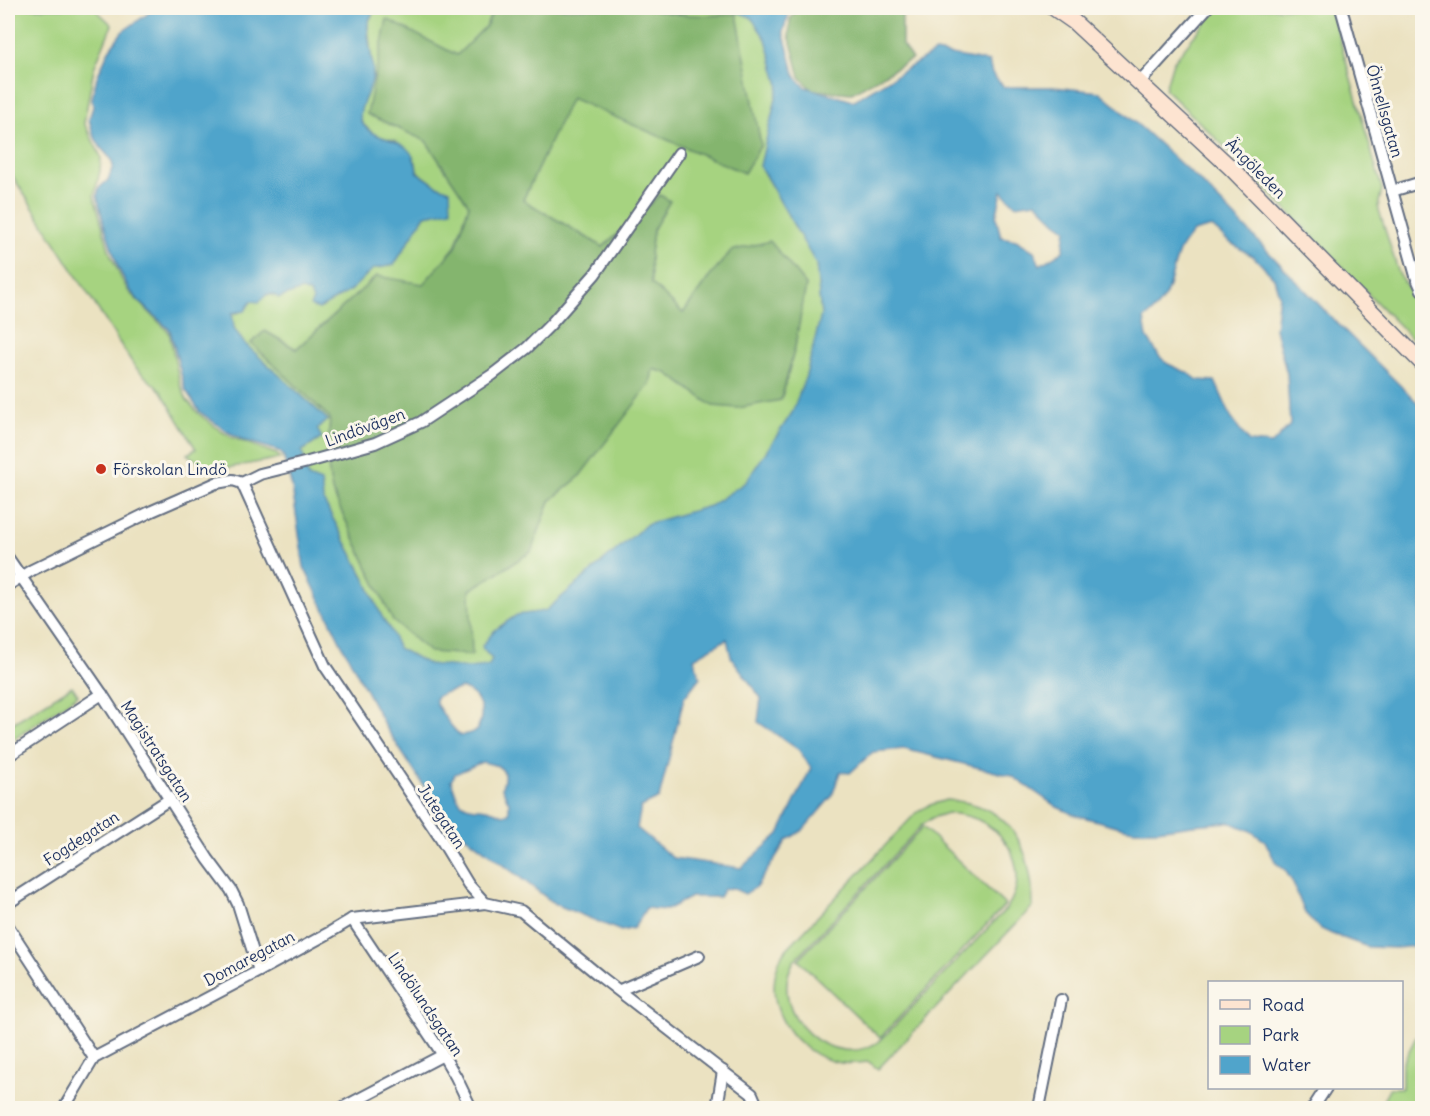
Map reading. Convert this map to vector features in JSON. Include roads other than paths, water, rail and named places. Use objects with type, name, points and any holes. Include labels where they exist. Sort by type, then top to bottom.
[{"type":"main road","name":"Ängöleden","points":[[1054,8],[1074,22],[1231,168],[1422,363]]},
{"type":"street","points":[[1140,82],[1207,8]]},
{"type":"street","name":"Öhnellsgatan","points":[[1341,8],[1416,276],[1422,290]]},
{"type":"street","name":"Lindövägen","points":[[8,585],[142,516],[216,483],[233,480],[242,483],[260,474],[375,443],[421,422],[492,375],[527,348],[595,274],[679,153]]},
{"type":"street","points":[[1392,191],[1422,182]]},
{"type":"street","name":"Jutegatan","points":[[242,483],[325,666],[439,836],[468,884],[485,903]]},
{"type":"street","name":"Magistratsgatan","points":[[8,558],[102,694],[208,859],[231,890],[238,904],[259,971]]},
{"type":"street","points":[[8,756],[102,694]]},
{"type":"street","name":"Fogdegatan","points":[[8,903],[170,799]]},
{"type":"street","points":[[485,903],[521,911],[601,977],[752,1094],[758,1108]]},
{"type":"street","name":"Domaregatan","points":[[94,1058],[352,919],[485,903]]},
{"type":"street","name":"Lindölundsgatan","points":[[352,919],[443,1055],[471,1108]]},
{"type":"street","points":[[8,926],[94,1058],[64,1108]]},
{"type":"street","points":[[620,990],[699,956]]},
{"type":"street","points":[[1039,1108],[1061,1000]]},
{"type":"street","points":[[342,1108],[443,1055]]},
{"type":"street","points":[[717,1108],[723,1071]]},
{"type":"street","points":[[1313,1108],[1325,1089]]},
{"type":"water","points":[[156,8],[375,8],[368,31],[373,74],[360,118],[369,130],[409,150],[417,172],[436,185],[450,190],[451,210],[425,215],[394,265],[373,269],[350,291],[319,309],[310,306],[313,300],[310,293],[302,290],[279,298],[273,294],[267,294],[259,302],[251,301],[245,311],[232,313],[234,328],[243,342],[328,420],[317,429],[322,438],[302,451],[308,477],[321,482],[323,500],[398,648],[428,664],[469,668],[489,666],[492,659],[482,646],[495,630],[517,615],[545,611],[647,524],[710,506],[746,482],[792,413],[806,376],[821,315],[816,264],[760,166],[779,85],[766,39],[751,17],[727,8],[791,8],[783,31],[795,76],[805,87],[853,101],[935,52],[989,62],[992,74],[1004,87],[1054,87],[1100,92],[1203,184],[1331,317],[1422,407],[1422,945],[1397,948],[1368,947],[1319,928],[1305,913],[1292,881],[1285,870],[1276,863],[1265,841],[1249,830],[1229,822],[1157,830],[1124,828],[1075,815],[1057,807],[1012,776],[904,749],[873,752],[850,773],[840,772],[832,796],[803,830],[787,840],[757,886],[745,894],[732,888],[724,889],[719,897],[691,897],[666,910],[646,908],[634,928],[621,931],[555,904],[447,822],[385,726],[304,567],[292,487],[283,455],[279,451],[243,440],[200,412],[185,389],[170,330],[129,289],[118,267],[97,196],[99,188],[108,180],[113,166],[111,159],[93,134],[89,119],[97,77],[109,50],[122,32]],"holes":[[[1002,191],[1015,205],[1036,202],[1066,229],[1063,251],[1040,265],[1034,251],[1016,240],[1001,237],[996,217]],[[1212,227],[1229,242],[1254,257],[1274,278],[1279,295],[1275,329],[1287,374],[1290,425],[1272,444],[1249,442],[1232,419],[1215,381],[1198,380],[1168,364],[1159,356],[1147,337],[1144,319],[1154,311],[1165,296],[1179,252],[1193,232]],[[727,639],[731,657],[761,698],[758,722],[799,750],[811,768],[779,834],[741,868],[673,858],[637,828],[641,807],[659,798],[684,698],[700,677],[694,658]],[[462,688],[474,695],[481,712],[476,731],[461,736],[454,729],[436,704],[436,697]],[[482,762],[497,766],[503,770],[502,788],[509,803],[509,813],[503,815],[461,803],[451,781],[455,774]]]},
{"type":"place","name":"Förskolan Lindö","points":[[101,469]]}]
